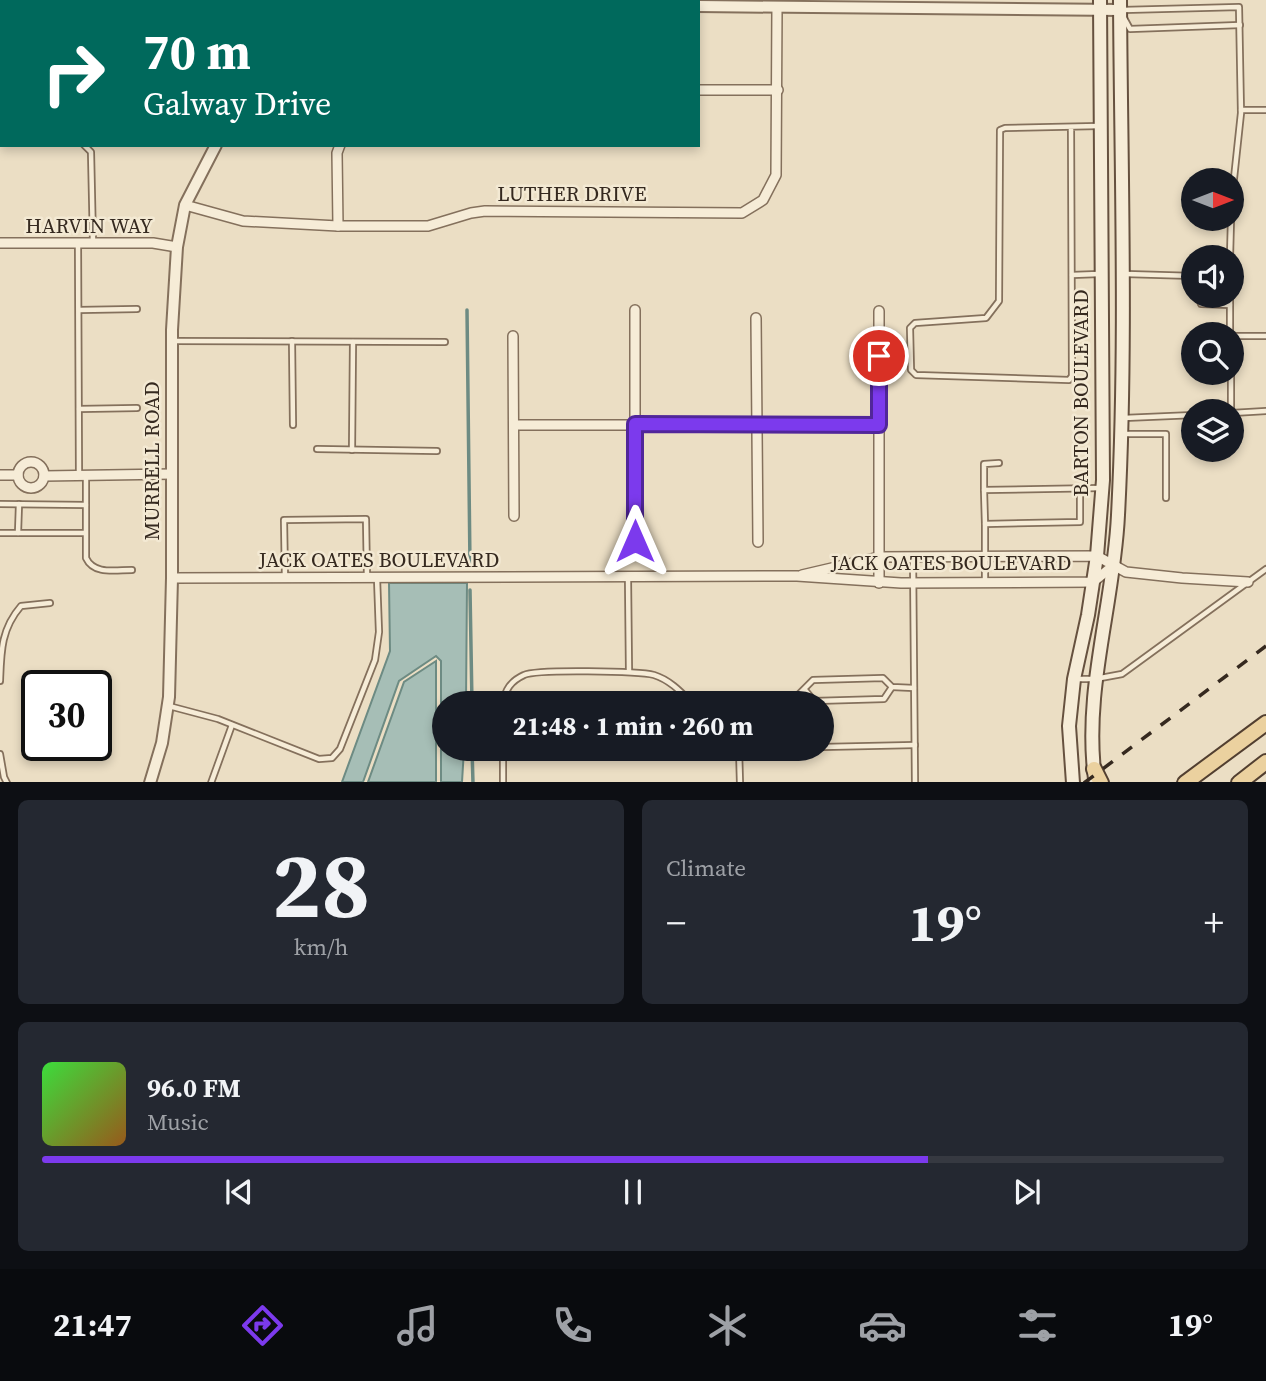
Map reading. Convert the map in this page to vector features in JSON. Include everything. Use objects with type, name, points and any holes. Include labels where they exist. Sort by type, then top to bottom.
[{"type":"main road","name":"BARTON BOULEVARD","points":[[1073,782],[1069,739],[1074,679],[1097,556],[1102,488],[1100,5]]},
{"type":"main road","name":"BARTON BOULEVARD","points":[[1094,776],[1092,727],[1095,679],[1114,565],[1121,434],[1120,5]]},
{"type":"main road","points":[[1100,274],[1122,274]]},
{"type":"main road","points":[[1102,418],[1121,418]]},
{"type":"main road","points":[[1185,782],[1266,723]]},
{"type":"main road","points":[[1239,782],[1266,762]]},
{"type":"main road","points":[[1094,776],[1101,782]]},
{"type":"street","points":[[700,6],[1120,5]]},
{"type":"street","name":"LUTHER DRIVE","points":[[185,205],[243,221],[338,226],[428,226],[471,212],[485,211],[742,213],[763,200],[776,175],[777,7]]},
{"type":"street","points":[[700,90],[778,90]]},
{"type":"street","name":"MURRELL ROAD","points":[[150,782],[162,743],[167,705],[172,578],[172,341],[177,247],[185,205],[215,147]]},
{"type":"street","points":[[338,226],[337,153],[339,147]]},
{"type":"street","name":"HARVIN WAY","points":[[0,243],[153,243],[177,247]]},
{"type":"street","points":[[635,310],[635,541]]},
{"type":"street","points":[[879,311],[879,583]]},
{"type":"street","points":[[756,318],[758,542]]},
{"type":"street","points":[[513,336],[514,516]]},
{"type":"street","points":[[514,425],[879,425]]},
{"type":"street","points":[[32,462],[42,468],[44,476],[41,484],[29,488],[21,483],[18,475],[21,467],[32,462]]},
{"type":"street","points":[[44,476],[172,474]]},
{"type":"street","points":[[0,475],[18,475]]},
{"type":"street","name":"JACK OATES BOULEVARD","points":[[172,578],[797,576],[879,583],[1093,582],[1114,565],[1097,556],[879,557],[797,576]]},
{"type":"street","points":[[1114,565],[1126,572],[1182,579],[1248,582]]},
{"type":"lane","points":[[1235,168],[1241,110],[1240,25],[1239,7],[1120,5],[1130,29],[1240,25]]},
{"type":"lane","points":[[1241,110],[1266,110]]},
{"type":"lane","points":[[1070,127],[1072,376],[1069,380],[916,375],[911,370],[910,328],[915,323],[986,318],[999,301],[1000,130],[1005,128],[1070,127],[1099,127]]},
{"type":"lane","points":[[86,147],[91,152],[93,243]]},
{"type":"lane","points":[[78,243],[79,409],[86,505],[86,558],[90,566],[97,570],[132,570]]},
{"type":"lane","points":[[1072,275],[1100,274]]},
{"type":"lane","points":[[1122,274],[1181,274]]},
{"type":"lane","points":[[79,310],[137,309]]},
{"type":"lane","points":[[1244,335],[1266,336]]},
{"type":"lane","points":[[172,341],[444,342]]},
{"type":"lane","points":[[292,341],[293,425]]},
{"type":"lane","points":[[352,450],[353,342]]},
{"type":"lane","points":[[79,409],[137,408]]},
{"type":"lane","points":[[1244,412],[1266,411]]},
{"type":"lane","points":[[1121,418],[1181,416]]},
{"type":"lane","points":[[1121,434],[1166,434],[1166,498]]},
{"type":"lane","points":[[317,449],[437,451]]},
{"type":"lane","points":[[985,582],[984,464],[999,463]]},
{"type":"lane","points":[[984,489],[1102,488]]},
{"type":"lane","points":[[985,524],[1080,522],[1080,489]]},
{"type":"lane","points":[[0,504],[86,505]]},
{"type":"lane","points":[[18,533],[19,504]]},
{"type":"lane","points":[[285,578],[284,520],[366,519],[367,578]]},
{"type":"lane","points":[[0,533],[85,533]]},
{"type":"lane","points":[[914,557],[915,782]]},
{"type":"lane","points":[[1074,679],[1095,679],[1122,674],[1266,569]]},
{"type":"lane","points":[[167,705],[232,725],[319,759],[332,758],[340,749],[375,660],[379,632],[377,577]]},
{"type":"lane","points":[[628,577],[629,671]]},
{"type":"lane","points":[[0,681],[3,637],[11,618],[21,606],[50,603]]},
{"type":"lane","points":[[506,691],[512,682],[527,673],[629,671],[654,675],[680,691]]},
{"type":"lane","points":[[892,687],[884,699],[814,701],[805,690],[813,681],[883,678],[892,687],[914,688]]},
{"type":"lane","points":[[211,782],[232,725]]},
{"type":"lane","points":[[834,747],[915,745]]},
{"type":"lane","points":[[0,754],[4,779]]},
{"type":"lane","points":[[503,761],[503,782]]},
{"type":"lane","points":[[740,761],[740,782]]},
{"type":"water","points":[[389,583],[467,583],[466,691],[441,691],[441,661],[436,656],[399,681],[363,782],[342,782],[390,651]]},
{"type":"water","points":[[436,661],[436,691],[432,691],[432,761],[436,761],[436,782],[368,782],[404,682]]},
{"type":"water","points":[[441,761],[463,761],[462,782],[441,782]]},
{"type":"waterway","points":[[467,310],[470,565]]},
{"type":"waterway","points":[[470,590],[472,691]]},
{"type":"waterway","points":[[472,761],[473,782]]},
{"type":"railway","points":[[1085,782],[1266,646]]},
{"type":"route","points":[[635,541],[635,424],[879,425],[879,356]]}]
